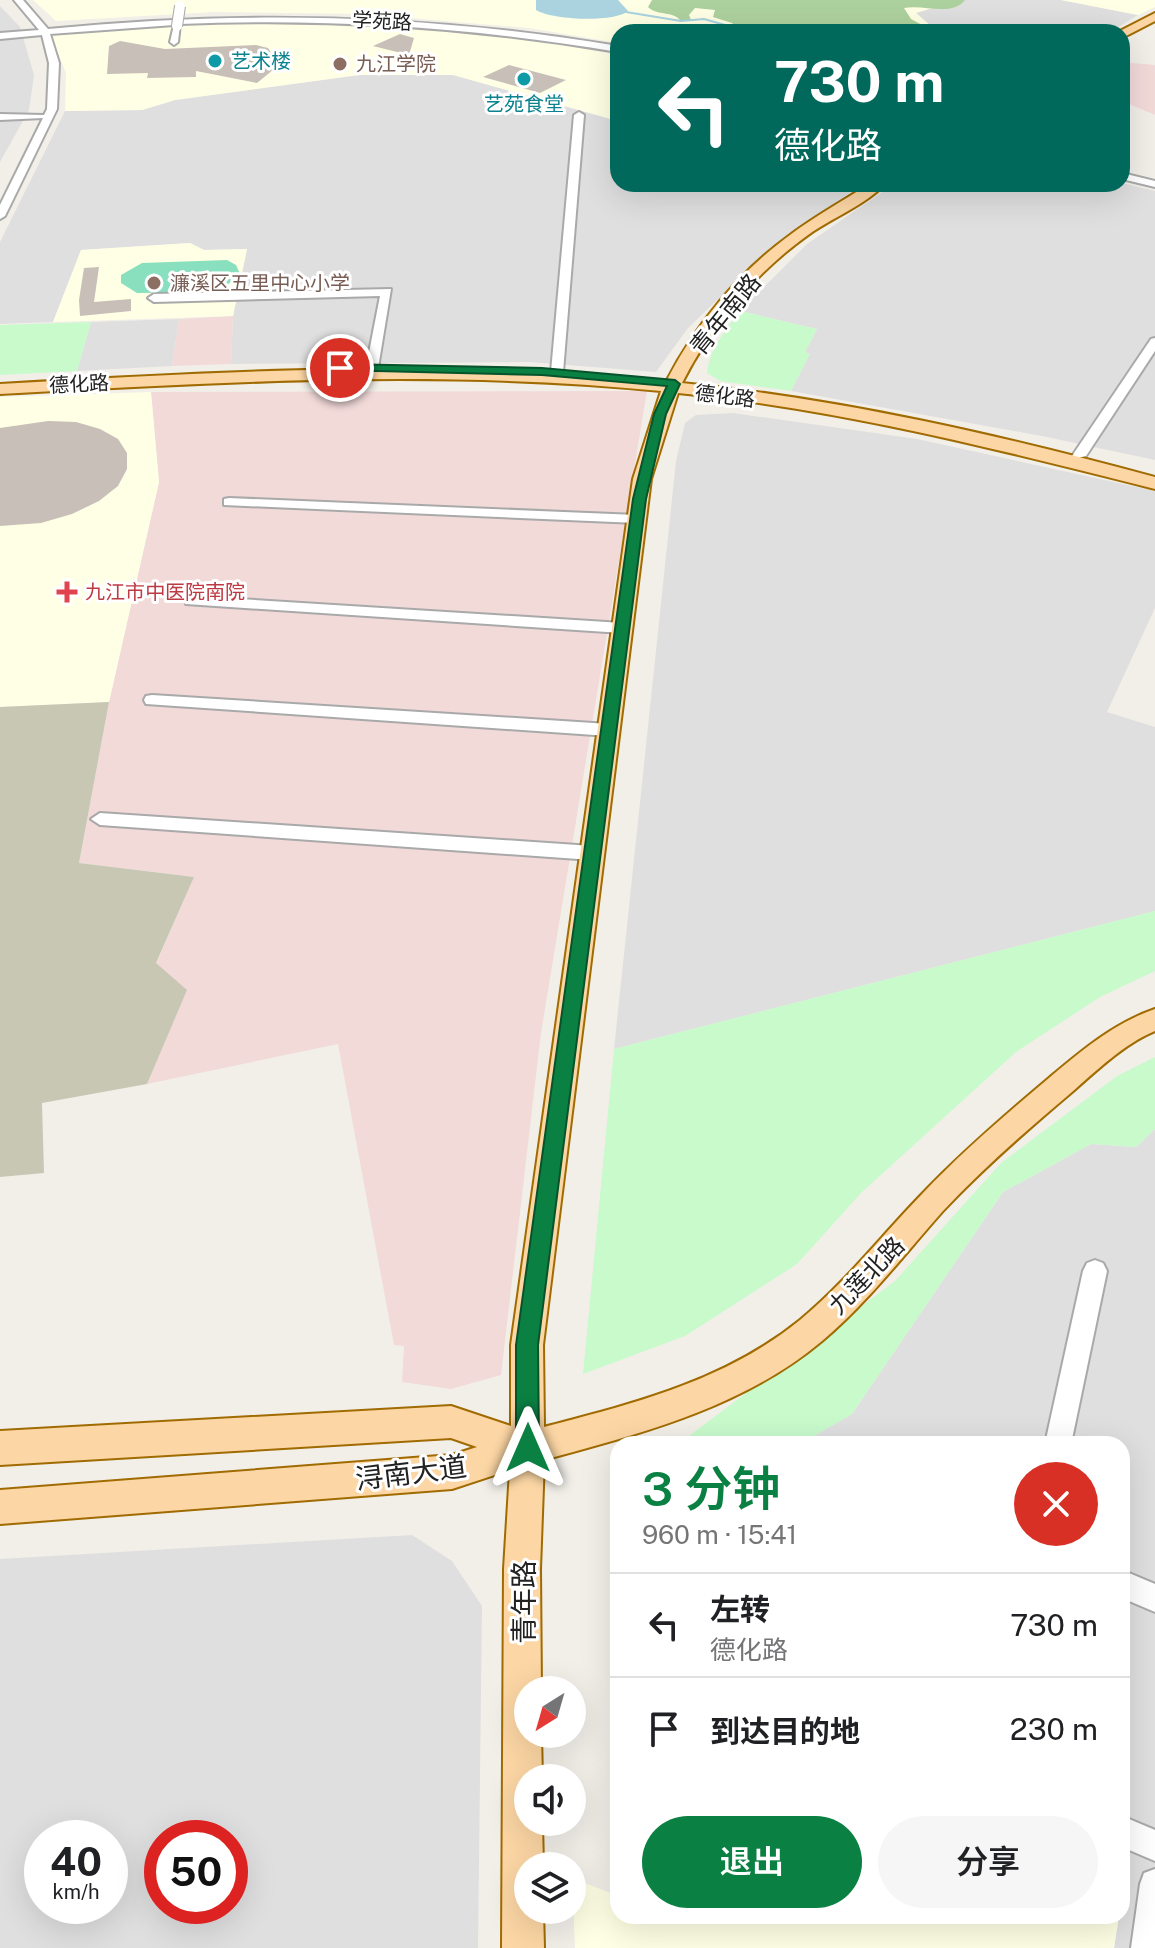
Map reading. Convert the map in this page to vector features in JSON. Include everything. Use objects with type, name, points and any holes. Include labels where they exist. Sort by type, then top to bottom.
[{"type":"main road","points":[[1130,30],[1155,16]]},
{"type":"main road","name":"青年南路","points":[[528,1448],[527,1345],[642,479],[660,414],[695,348],[732,297],[783,247],[866,192]]},
{"type":"main road","name":"德化路","points":[[0,383],[372,368],[557,372],[944,425],[1079,456],[1155,480]]},
{"type":"main road","name":"德化路","points":[[0,389],[342,373],[538,376],[674,386],[943,431],[1155,480]]},
{"type":"main road","name":"九莲北路","points":[[528,1448],[654,1414],[705,1394],[765,1364],[810,1331],[850,1295],[933,1202],[993,1142],[1090,1060],[1139,1026],[1155,1020]]},
{"type":"main road","name":"浔南大道","points":[[0,1448],[451,1422],[528,1448]]},
{"type":"main road","name":"浔南大道","points":[[0,1507],[452,1472],[528,1448]]},
{"type":"main road","name":"青年路","points":[[523,1948],[522,1569],[528,1448]]},
{"type":"street","points":[[0,199],[40,116],[48,85],[47,65],[38,30],[8,0]]},
{"type":"street","points":[[0,216],[52,109],[54,63],[38,30],[18,0]]},
{"type":"street","points":[[174,42],[181,3]]},
{"type":"street","name":"学苑路","points":[[0,34],[214,18],[373,20],[507,31],[610,47]]},
{"type":"street","points":[[557,372],[579,115]]},
{"type":"street","points":[[0,117],[40,116]]},
{"type":"street","points":[[1130,175],[1155,182]]},
{"type":"street","points":[[154,298],[387,292],[372,368]]},
{"type":"street","points":[[1079,456],[1155,342]]},
{"type":"street","points":[[229,502],[637,519]]},
{"type":"street","points":[[191,601],[622,628]]},
{"type":"street","points":[[152,700],[609,730]]},
{"type":"street","points":[[100,819],[592,853]]},
{"type":"street","points":[[1060,1436],[1095,1271]]},
{"type":"street","points":[[1130,1587],[1155,1598]]},
{"type":"street","points":[[1130,1835],[1155,1846]]},
{"type":"street","points":[[1147,1948],[1155,1884]]},
{"type":"shaded area","name":"九江学院","points":[[33,0],[959,0],[916,13],[929,24],[610,24],[610,42],[529,28],[363,14],[214,12],[56,21]]},
{"type":"shaded area","points":[[959,0],[1061,0],[1138,15],[1123,24],[929,24],[916,13]]},
{"type":"shaded area","points":[[1061,0],[1155,0],[1155,7],[1138,15]]},
{"type":"shaded area","points":[[0,6],[20,27],[34,75],[29,110],[0,162]]},
{"type":"shaded area","name":"九江学院","points":[[232,22],[397,26],[520,37],[610,54],[610,119],[453,75],[359,75],[175,100],[142,110],[65,111],[66,73],[51,37],[159,25]]},
{"type":"shaded area","points":[[1130,63],[1155,65],[1155,115],[1130,104]]},
{"type":"shaded area","points":[[359,75],[454,75],[610,119],[610,192],[850,192],[766,253],[688,328],[656,372],[529,362],[231,364],[233,316],[247,249],[204,250],[190,243],[81,250],[53,322],[0,324],[0,242],[65,111],[142,110],[175,100]]},
{"type":"shaded area","points":[[1130,185],[1155,191],[1155,460],[1042,436],[791,391],[817,329],[740,311],[807,244],[882,192],[1130,192]]},
{"type":"shaded area","name":"濂溪区五里中心小学","points":[[190,243],[204,250],[247,249],[233,316],[53,322],[81,250]]},
{"type":"shaded area","points":[[233,316],[231,364],[172,366],[179,319]]},
{"type":"shaded area","points":[[179,319],[172,366],[77,371],[91,322]]},
{"type":"shaded area","points":[[647,391],[541,1033],[501,1375],[451,1389],[402,1382],[404,1346],[394,1345],[338,1044],[147,1084],[186,990],[156,964],[194,877],[79,863],[109,702],[159,482],[151,392]]},
{"type":"shaded area","name":"九江市中医院南院","points":[[151,392],[159,482],[109,702],[0,707],[0,397]]},
{"type":"shaded area","points":[[733,413],[917,439],[1155,491],[1155,608],[1107,712],[1155,727],[1155,911],[614,1049],[676,461],[685,423],[696,415]]},
{"type":"shaded area","points":[[109,702],[79,863],[194,877],[156,963],[187,990],[147,1084],[42,1103],[44,1173],[0,1177],[0,707]]},
{"type":"shaded area","points":[[1155,1129],[1155,1948],[1114,1948],[1118,1924],[1130,1924],[1130,1436],[814,1436],[852,1414],[1003,1192],[1091,1144],[1136,1147]]},
{"type":"shaded area","points":[[412,1535],[452,1561],[482,1606],[478,1948],[0,1948],[0,1559]]},
{"type":"shaded area","points":[[586,1883],[610,1893],[610,1924],[1118,1924],[1114,1948],[575,1948],[574,1924],[586,1924]]},
{"type":"green space","points":[[652,0],[965,0],[953,8],[904,8],[911,19],[920,24],[733,24],[713,17],[715,10],[695,8],[689,15],[691,20],[680,20],[648,7]]},
{"type":"green space","points":[[227,260],[236,265],[240,274],[219,292],[137,293],[121,283],[121,275],[142,263]]},
{"type":"green space","points":[[740,311],[817,329],[805,352],[810,354],[791,391],[720,381],[707,373],[715,348]]},
{"type":"green space","points":[[91,322],[77,371],[0,375],[0,325]]},
{"type":"green space","points":[[1155,911],[1155,971],[1100,997],[1016,1052],[861,1193],[797,1264],[685,1336],[583,1374],[614,1049]]},
{"type":"green space","points":[[1155,1057],[1155,1129],[1136,1147],[1091,1144],[1003,1192],[852,1414],[814,1436],[689,1436],[895,1281],[1001,1163],[1117,1076]]},
{"type":"water","points":[[536,0],[618,0],[628,11],[597,19],[568,18],[536,10]]},
{"type":"building","points":[[400,34],[414,38],[409,55],[373,46]]},
{"type":"building","name":"艺术楼","points":[[120,41],[165,49],[256,45],[268,48],[279,65],[257,83],[196,71],[196,77],[147,78],[148,73],[107,74],[109,46]]},
{"type":"building","name":"艺苑食堂","points":[[509,65],[566,80],[540,93],[483,77]]},
{"type":"building","points":[[99,267],[94,302],[131,299],[131,311],[80,316],[84,268]]},
{"type":"building","name":"九江市中医院南院","points":[[48,421],[76,422],[100,429],[118,439],[127,453],[127,469],[118,486],[99,501],[72,514],[41,523],[0,526],[0,428]]},
{"type":"waterway","points":[[626,12],[681,21],[704,19],[722,24]]},
{"type":"place","name":"艺术楼","points":[[215,61]]},
{"type":"place","name":"九江学院","points":[[340,64]]},
{"type":"place","name":"艺苑食堂","points":[[524,79]]},
{"type":"place","name":"濂溪区五里中心小学","points":[[154,283]]},
{"type":"place","name":"九江市中医院南院","points":[[67,592]]},
{"type":"route","points":[[340,368],[542,371],[675,384],[660,414],[642,479],[527,1345],[528,1448]]}]
